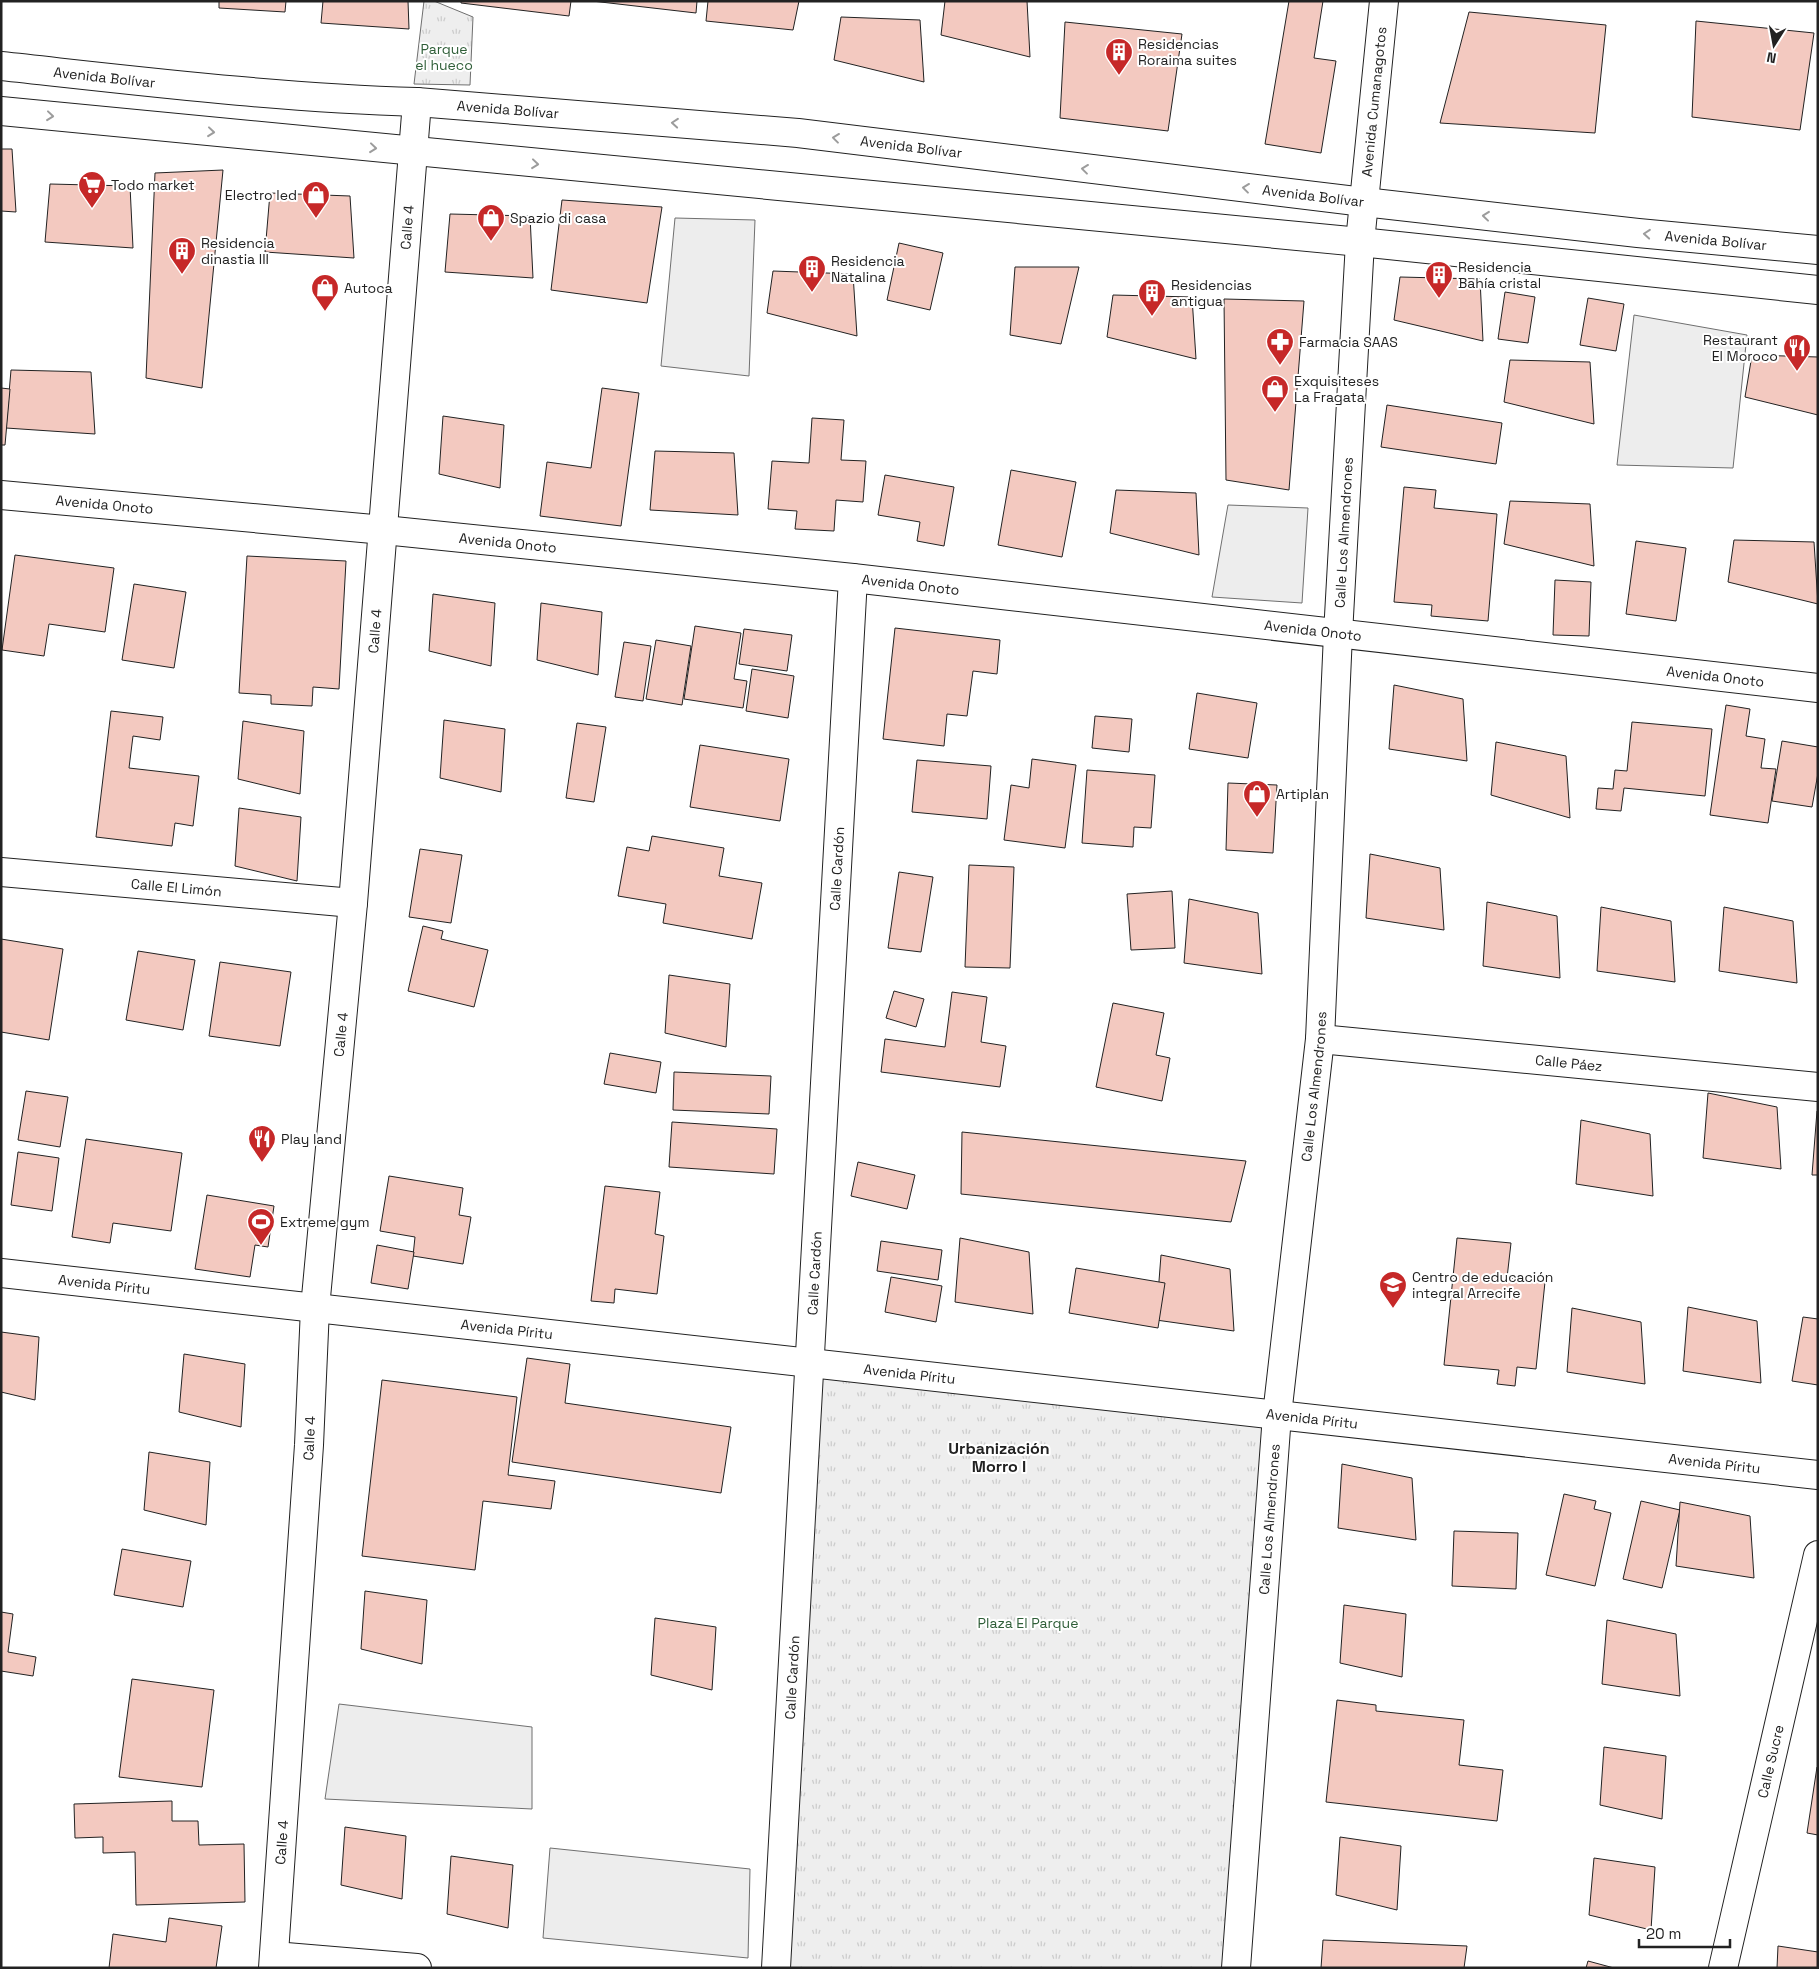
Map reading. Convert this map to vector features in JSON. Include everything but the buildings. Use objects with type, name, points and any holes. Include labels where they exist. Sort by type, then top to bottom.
[{"type":"street","name":"Avenida Cumanagotos","points":[[1364,202],[1384,1]]},
{"type":"street","name":"Avenida Bolívar","points":[[1,66],[210,89],[355,100],[417,102],[798,133],[1364,202],[1638,233],[1818,250]]},
{"type":"street","name":"Calle 4","points":[[274,1962],[309,1445],[315,1308],[353,903],[417,102]]},
{"type":"street","points":[[1,111],[1360,242],[1818,290]]},
{"type":"street","name":"Calle Los Almendrones","points":[[1236,1968],[1277,1415],[1320,1039],[1338,634],[1360,242],[1364,202]]},
{"type":"street","name":"Avenida Onoto","points":[[1,495],[384,530],[853,578],[1818,688]]},
{"type":"street","name":"Calle Cardón","points":[[776,1968],[853,578]]},
{"type":"street","name":"Calle El Limón","points":[[1,872],[353,903]]},
{"type":"street","name":"Calle Páez","points":[[1320,1039],[1818,1087]]},
{"type":"street","name":"Avenida Píritu","points":[[1,1273],[1818,1475]]},
{"type":"street","name":"Calle Sucre","points":[[1723,1968],[1818,1555]]},
{"type":"street","points":[[274,1962],[417,1968]]},
{"type":"green space","name":"Parque el hueco","points":[[424,1],[434,1],[473,17],[470,85],[414,84]]},
{"type":"green space","name":"Plaza El Parque","points":[[810,1363],[1277,1415],[1236,1968],[776,1968]]},
{"type":"shaded area","points":[[675,218],[755,220],[749,376],[661,366]]},
{"type":"shaded area","points":[[1634,315],[1747,335],[1733,468],[1617,465]]},
{"type":"shaded area","points":[[1228,505],[1308,508],[1302,603],[1212,597]]},
{"type":"shaded area","points":[[339,1704],[532,1727],[532,1809],[325,1799]]},
{"type":"shaded area","points":[[550,1848],[750,1869],[748,1958],[543,1938]]},
{"type":"place","name":"Residencias Roraima suites","points":[[1119,76]]},
{"type":"place","name":"Todo market","points":[[92,209]]},
{"type":"place","name":"Electro led","points":[[316,219]]},
{"type":"place","name":"Spazio di casa","points":[[491,242]]},
{"type":"place","name":"Residencia dinastia III","points":[[182,275]]},
{"type":"place","name":"Residencia Natalina","points":[[812,293]]},
{"type":"place","name":"Residencia Bahía cristal","points":[[1439,299]]},
{"type":"place","name":"Autoca","points":[[325,312]]},
{"type":"place","name":"Residencias antigua","points":[[1152,317]]},
{"type":"place","name":"Farmacia SAAS","points":[[1280,366]]},
{"type":"place","name":"Restaurant El Moroco","points":[[1797,372]]},
{"type":"place","name":"Exquisiteses La Fragata","points":[[1275,413]]},
{"type":"place","name":"Artiplan","points":[[1257,818]]},
{"type":"place","name":"Play land","points":[[262,1163]]},
{"type":"place","name":"Extreme gym","points":[[261,1246]]},
{"type":"place","name":"Centro de educación integral Arrecife","points":[[1393,1309]]},
{"type":"district","name":"Urbanización Morro I","points":[[999,1457]]}]
